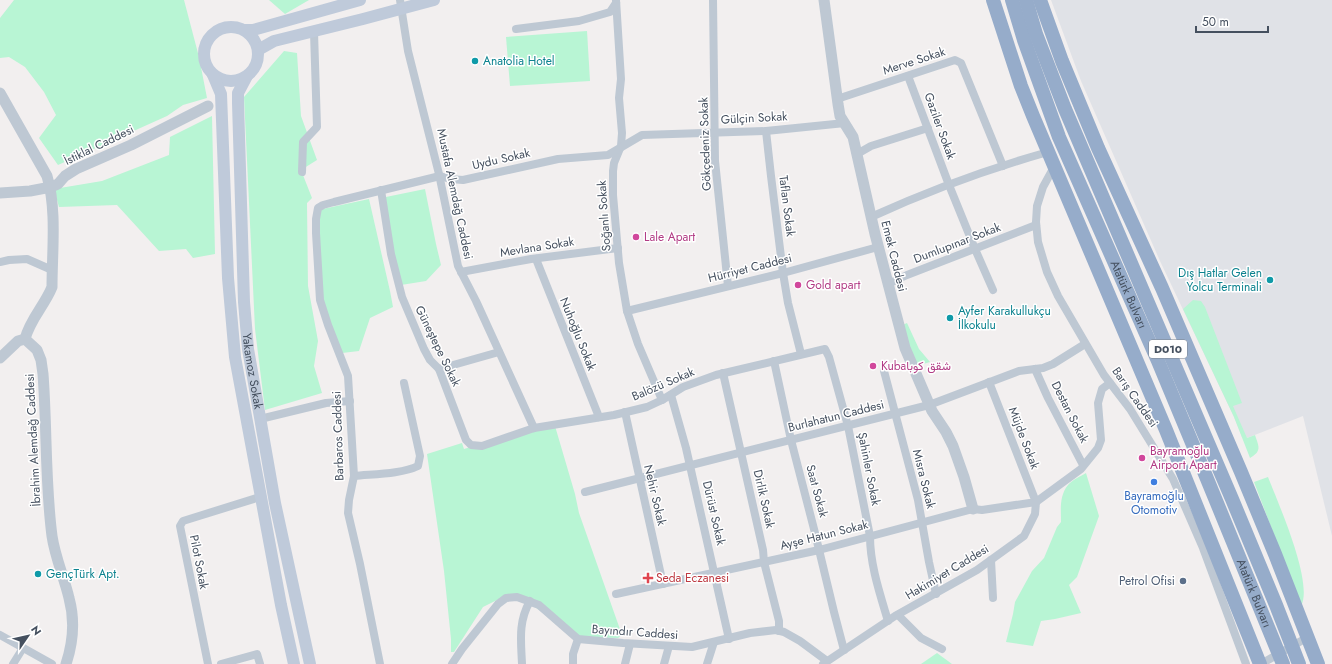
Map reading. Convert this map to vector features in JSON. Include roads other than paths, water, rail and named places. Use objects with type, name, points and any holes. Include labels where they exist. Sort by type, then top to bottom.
[{"type":"highway","points":[[993,0],[1021,86],[1166,430],[1260,664]]},
{"type":"highway","name":"Atatürk Bulvarı","points":[[1012,0],[1065,109],[1235,506],[1299,664]]},
{"type":"highway","name":"Atatürk Bulvarı","points":[[1026,0],[1030,37],[1059,137],[1164,376],[1280,659]]},
{"type":"highway","points":[[1040,0],[1062,62],[1238,465],[1318,664]]},
{"type":"main road","points":[[244,30],[253,30],[360,0]]},
{"type":"main road","points":[[258,50],[274,41],[314,32],[401,5],[434,0]]},
{"type":"main road","points":[[227,26],[244,30],[252,36],[258,50],[254,70],[239,80],[221,80],[213,75],[207,68],[204,60],[204,51],[208,38],[218,29],[227,26]]},
{"type":"main road","name":"Yakamoz Sokak","points":[[213,75],[221,94],[228,278],[235,357],[280,605],[294,664]]},
{"type":"main road","name":"Yakamoz Sokak","points":[[247,76],[238,93],[238,103],[244,302],[248,349],[275,503],[310,664]]},
{"type":"street","name":"Gökçedeniz Sokak","points":[[713,0],[716,133],[715,161],[728,286]]},
{"type":"street","name":"Emek Caddesi","points":[[824,0],[840,116],[853,137],[878,247],[905,348],[929,405],[953,446],[973,509]]},
{"type":"street","points":[[516,29],[580,21],[610,12],[616,2]]},
{"type":"street","name":"Soğanlı Sokak","points":[[616,2],[621,79],[619,98],[622,133],[620,148],[613,171],[613,195],[618,248],[627,311],[638,344],[662,400]]},
{"type":"street","name":"Mustafa Alemdağ Caddesi","points":[[401,5],[408,51],[440,176],[456,258],[461,272],[476,300],[534,428]]},
{"type":"street","points":[[302,172],[303,142],[317,127],[314,32]]},
{"type":"street","name":"Merve Sokak","points":[[837,99],[955,60],[961,63],[1003,166]]},
{"type":"street","name":"Gaziler Sokak","points":[[908,76],[949,185],[993,290]]},
{"type":"street","points":[[0,93],[48,176],[51,187],[53,215],[52,286],[49,294],[28,328],[25,339],[18,341],[0,358]]},
{"type":"street","name":"İstiklal Caddesi","points":[[0,193],[30,191],[51,187],[58,184],[65,176],[76,168],[131,145],[208,106]]},
{"type":"street","name":"Gülçin Sokak","points":[[620,148],[642,135],[766,131],[845,123]]},
{"type":"street","points":[[857,154],[872,146],[928,128]]},
{"type":"street","name":"Taflan Sokak","points":[[766,131],[783,273],[788,303],[801,354]]},
{"type":"street","name":"Uydu Sokak","points":[[318,208],[334,202],[440,176],[450,180],[463,180],[558,158],[608,155],[620,148]]},
{"type":"street","points":[[871,217],[949,185],[1048,152]]},
{"type":"street","name":"Barış Caddesi","points":[[1054,167],[1043,187],[1037,206],[1036,225],[1038,242],[1047,272],[1058,296],[1085,344],[1110,383],[1134,416],[1173,479],[1203,548],[1246,664]]},
{"type":"street","name":"Güneştepe Sokak","points":[[381,190],[391,254],[402,297],[424,349],[430,360],[438,369],[466,440],[471,445],[482,446],[534,428]]},
{"type":"street","name":"Barbaros Caddesi","points":[[318,208],[316,233],[320,300],[348,376],[354,476],[348,512],[380,664]]},
{"type":"street","name":"Dumlupınar Sokak","points":[[888,284],[907,275],[1036,225]]},
{"type":"street","name":"Hürriyet Caddesi","points":[[627,311],[783,273],[878,247]]},
{"type":"street","name":"Mevlana Sokak","points":[[461,272],[536,259],[618,248]]},
{"type":"street","name":"Nuhoğlu Sokak","points":[[536,259],[599,417]]},
{"type":"street","points":[[0,262],[9,260],[27,260],[52,270]]},
{"type":"street","name":"İbrahim Alemdağ Caddesi","points":[[25,339],[37,350],[41,360],[43,374],[48,488],[52,537],[58,562],[70,598],[73,615],[71,649],[66,664]]},
{"type":"street","name":"Burlahatun Caddesi","points":[[585,492],[929,405],[1018,372],[1043,368],[1053,364],[1085,344]]},
{"type":"street","name":"Şahinler Sokak","points":[[801,354],[825,349],[829,356],[848,426],[870,536],[870,544],[877,582],[888,620]]},
{"type":"street","points":[[438,369],[499,352]]},
{"type":"street","name":"Balözü Sokak","points":[[534,428],[599,417],[647,406],[662,400],[683,387],[723,373],[801,354]]},
{"type":"street","name":"Saat Sokak","points":[[774,361],[791,440],[844,650]]},
{"type":"street","name":"Destan Sokak","points":[[1035,369],[1048,398],[1084,465]]},
{"type":"street","name":"Mısra Sokak","points":[[884,372],[918,500],[928,562],[936,594]]},
{"type":"street","name":"Dirlik Sokak","points":[[723,373],[763,550],[764,562],[779,621],[779,631]]},
{"type":"street","name":"Müjde Sokak","points":[[989,382],[1036,502]]},
{"type":"street","points":[[354,476],[406,470],[418,466],[420,456],[404,383]]},
{"type":"street","points":[[1036,502],[1084,465],[1098,448],[1101,440],[1098,403],[1102,389],[1110,383]]},
{"type":"street","name":"Dürüst Sokak","points":[[671,395],[690,465],[729,638]]},
{"type":"street","points":[[260,419],[326,403],[350,401]]},
{"type":"street","name":"Nehir Sokak","points":[[624,412],[663,584]]},
{"type":"street","name":"Pilot Sokak","points":[[208,664],[180,526],[183,520],[260,497]]},
{"type":"street","name":"Ayşe Hatun Sokak","points":[[616,594],[819,550],[973,509],[982,510],[1036,502]]},
{"type":"street","name":"Hakimiyet Caddesi","points":[[825,663],[888,620],[977,570],[1024,536],[1035,514],[1036,502]]},
{"type":"street","points":[[991,560],[993,598]]},
{"type":"street","name":"Bayındır Caddesi","points":[[452,664],[498,604],[506,598],[517,597],[539,605],[578,639],[630,644],[692,647],[750,633],[776,630],[800,641],[825,663]]},
{"type":"street","points":[[522,664],[521,620],[530,601]]},
{"type":"street","points":[[898,614],[921,638],[942,649]]},
{"type":"street","points":[[0,635],[52,664]]},
{"type":"street","points":[[1270,664],[1280,659],[1308,637]]},
{"type":"street","points":[[573,664],[573,654],[578,639]]},
{"type":"street","points":[[707,664],[714,642]]},
{"type":"street","points":[[625,664],[630,644]]},
{"type":"street","points":[[664,664],[670,646]]},
{"type":"street","points":[[13,664],[23,648]]},
{"type":"street","points":[[221,664],[257,654],[260,664]]},
{"type":"street","points":[[1260,664],[1280,659]]},
{"type":"place","name":"Anatolia Hotel","points":[[475,61]]},
{"type":"place","name":"Lale Apart","points":[[636,237]]},
{"type":"place","name":"Dış Hatlar Gelen Yolcu Terminali","points":[[1270,280]]},
{"type":"place","name":"Gold apart","points":[[798,285]]},
{"type":"place","name":"Ayfer Karakullukçu İlkokulu","points":[[950,318]]},
{"type":"place","name":"Kubaشقق كوبا","points":[[873,366]]},
{"type":"place","name":"Bayramoğlu Airport Apart","points":[[1142,458]]},
{"type":"place","name":"Bayramoğlu Otomotiv","points":[[1154,482]]},
{"type":"place","name":"GençTürk Apt.","points":[[38,574]]},
{"type":"place","name":"Seda Eczanesi","points":[[648,578]]},
{"type":"place","name":"Petrol Ofisi","points":[[1183,581]]}]
